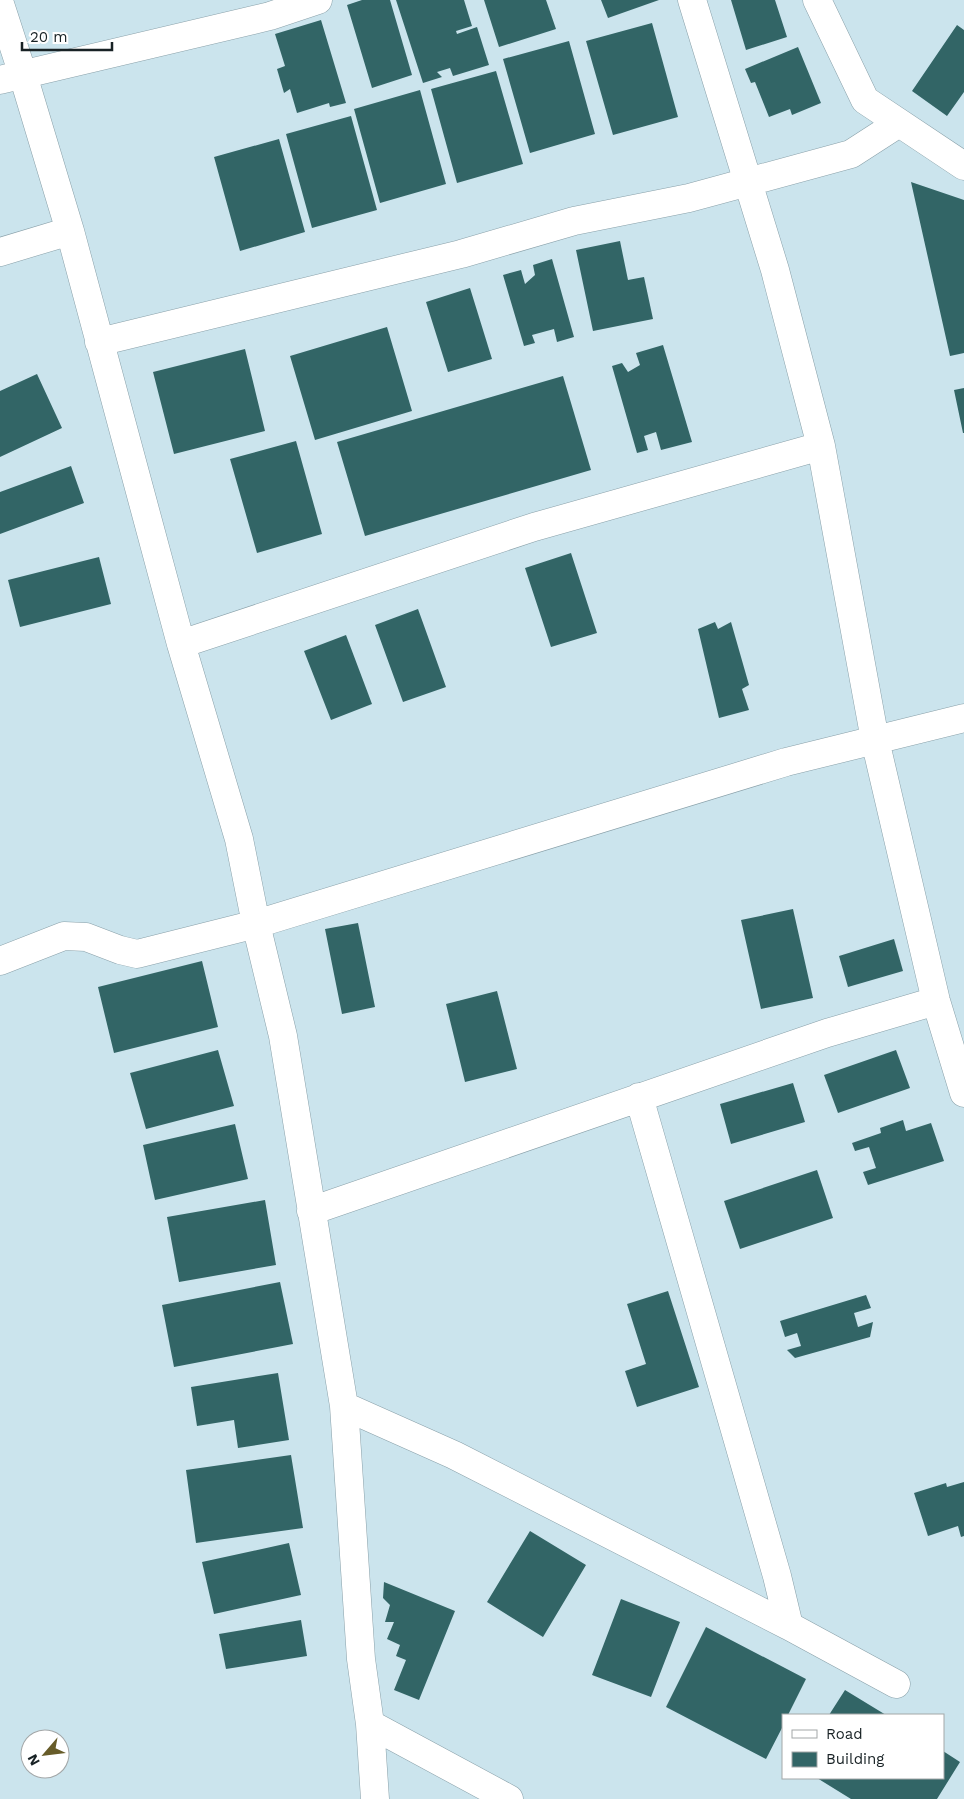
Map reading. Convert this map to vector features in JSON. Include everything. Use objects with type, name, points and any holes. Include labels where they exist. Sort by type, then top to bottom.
[{"type":"street","points":[[12,77],[270,16],[318,0]]},
{"type":"street","points":[[692,0],[775,270],[821,446],[875,740],[936,1001],[964,1093]]},
{"type":"street","points":[[817,0],[865,100],[964,166]]},
{"type":"street","points":[[0,4],[12,77],[70,232],[181,644],[239,839],[256,924],[283,1036],[344,1406],[361,1659],[370,1724],[375,1799]]},
{"type":"street","points":[[99,342],[461,254],[574,220],[689,198],[851,154],[899,123]]},
{"type":"street","points":[[0,252],[70,232]]},
{"type":"street","points":[[181,644],[534,527],[821,446]]},
{"type":"street","points":[[0,962],[64,936],[86,937],[136,954],[256,924],[786,762],[964,718]]},
{"type":"street","points":[[311,1211],[827,1033],[936,1001]]},
{"type":"street","points":[[639,1098],[777,1576],[789,1626]]},
{"type":"street","points":[[344,1406],[454,1456],[789,1626],[896,1684]]},
{"type":"street","points":[[370,1724],[509,1799]]},
{"type":"building","points":[[362,0],[390,0],[412,75],[372,88],[347,5]]},
{"type":"building","points":[[396,0],[464,0],[472,26],[456,31],[457,34],[477,27],[489,65],[453,76],[450,68],[437,72],[442,77],[423,83]]},
{"type":"building","points":[[484,0],[546,0],[556,29],[499,47]]},
{"type":"building","points":[[601,0],[659,0],[608,18]]},
{"type":"building","points":[[731,0],[775,0],[787,37],[746,50]]},
{"type":"building","points":[[321,20],[346,103],[330,107],[329,103],[297,113],[290,89],[284,93],[277,69],[285,66],[275,34]]},
{"type":"building","points":[[652,23],[678,117],[613,135],[586,41]]},
{"type":"building","points":[[957,25],[964,30],[964,92],[947,116],[912,91]]},
{"type":"building","points":[[569,41],[595,134],[530,153],[503,59]]},
{"type":"building","points":[[798,47],[821,103],[792,115],[790,109],[769,117],[755,82],[751,83],[745,69]]},
{"type":"building","points":[[496,71],[523,164],[457,183],[431,89]]},
{"type":"building","points":[[420,90],[446,184],[380,203],[354,109]]},
{"type":"building","points":[[351,116],[377,210],[312,228],[286,134]]},
{"type":"building","points":[[279,139],[305,232],[240,251],[214,157]]},
{"type":"building","points":[[911,182],[964,200],[964,353],[950,356]]},
{"type":"building","points":[[620,241],[628,280],[644,277],[653,319],[593,331],[576,250]]},
{"type":"building","points":[[552,259],[574,337],[557,342],[554,329],[532,335],[535,343],[524,346],[503,275],[521,270],[525,284],[535,275],[533,265]]},
{"type":"building","points":[[470,288],[492,359],[448,372],[426,302]]},
{"type":"building","points":[[387,327],[412,411],[315,440],[290,356]]},
{"type":"building","points":[[663,345],[692,442],[661,450],[656,432],[644,436],[648,450],[637,453],[612,366],[622,363],[628,372],[640,365],[636,353]]},
{"type":"building","points":[[245,349],[265,431],[174,454],[153,372]]},
{"type":"building","points":[[37,374],[62,428],[0,457],[0,391]]},
{"type":"building","points":[[563,376],[591,470],[365,536],[337,442]]},
{"type":"building","points":[[964,388],[964,433],[963,433],[954,390]]},
{"type":"building","points":[[296,441],[322,534],[257,553],[230,459]]},
{"type":"building","points":[[71,466],[84,503],[0,534],[0,492]]},
{"type":"building","points":[[571,553],[597,633],[551,647],[525,568]]},
{"type":"building","points":[[99,557],[111,604],[20,627],[8,580]]},
{"type":"building","points":[[418,609],[446,687],[403,702],[375,625]]},
{"type":"building","points":[[715,622],[718,629],[731,622],[749,685],[742,689],[749,710],[719,718],[698,629]]},
{"type":"building","points":[[346,635],[372,704],[331,720],[304,651]]},
{"type":"building","points":[[793,909],[813,998],[761,1009],[741,920]]},
{"type":"building","points":[[358,923],[375,1007],[342,1014],[325,929]]},
{"type":"building","points":[[894,939],[903,971],[848,987],[839,956]]},
{"type":"building","points":[[202,961],[218,1027],[114,1053],[98,987]]},
{"type":"building","points":[[497,991],[517,1069],[465,1082],[446,1004]]},
{"type":"building","points":[[218,1050],[234,1106],[146,1129],[130,1073]]},
{"type":"building","points":[[896,1050],[910,1088],[838,1113],[824,1075]]},
{"type":"building","points":[[793,1083],[805,1122],[731,1144],[720,1104]]},
{"type":"building","points":[[903,1120],[906,1131],[931,1123],[944,1161],[868,1185],[863,1172],[876,1168],[869,1147],[855,1151],[852,1143],[881,1133],[880,1128]]},
{"type":"building","points":[[235,1124],[248,1179],[155,1200],[143,1145]]},
{"type":"building","points":[[817,1170],[833,1218],[740,1249],[724,1201]]},
{"type":"building","points":[[265,1200],[276,1265],[179,1282],[167,1217]]},
{"type":"building","points":[[280,1282],[293,1344],[174,1367],[162,1305]]},
{"type":"building","points":[[668,1291],[699,1387],[637,1407],[625,1371],[646,1364],[627,1304]]},
{"type":"building","points":[[866,1295],[871,1308],[854,1313],[858,1327],[873,1322],[870,1337],[795,1358],[787,1350],[801,1346],[797,1333],[785,1337],[780,1321]]},
{"type":"building","points":[[278,1373],[289,1440],[238,1448],[234,1420],[197,1426],[191,1387]]},
{"type":"building","points":[[291,1455],[303,1528],[196,1543],[186,1470]]},
{"type":"building","points":[[964,1482],[964,1536],[961,1537],[958,1526],[928,1536],[914,1493],[946,1483],[947,1487]]},
{"type":"building","points":[[530,1531],[586,1565],[543,1637],[487,1602]]},
{"type":"building","points":[[289,1543],[301,1595],[214,1614],[202,1562]]},
{"type":"building","points":[[384,1582],[455,1611],[419,1700],[394,1690],[406,1660],[396,1656],[400,1645],[387,1639],[394,1622],[385,1622],[390,1605],[383,1598]]},
{"type":"building","points":[[621,1599],[680,1622],[651,1697],[592,1675]]},
{"type":"building","points":[[301,1620],[307,1656],[226,1669],[219,1634]]},
{"type":"building","points":[[706,1627],[806,1679],[788,1714],[782,1714],[782,1728],[766,1759],[666,1707]]},
{"type":"building","points":[[845,1690],[884,1714],[830,1714]]},
{"type":"building","points":[[944,1752],[960,1762],[937,1799],[851,1799],[819,1779],[944,1779]]}]
